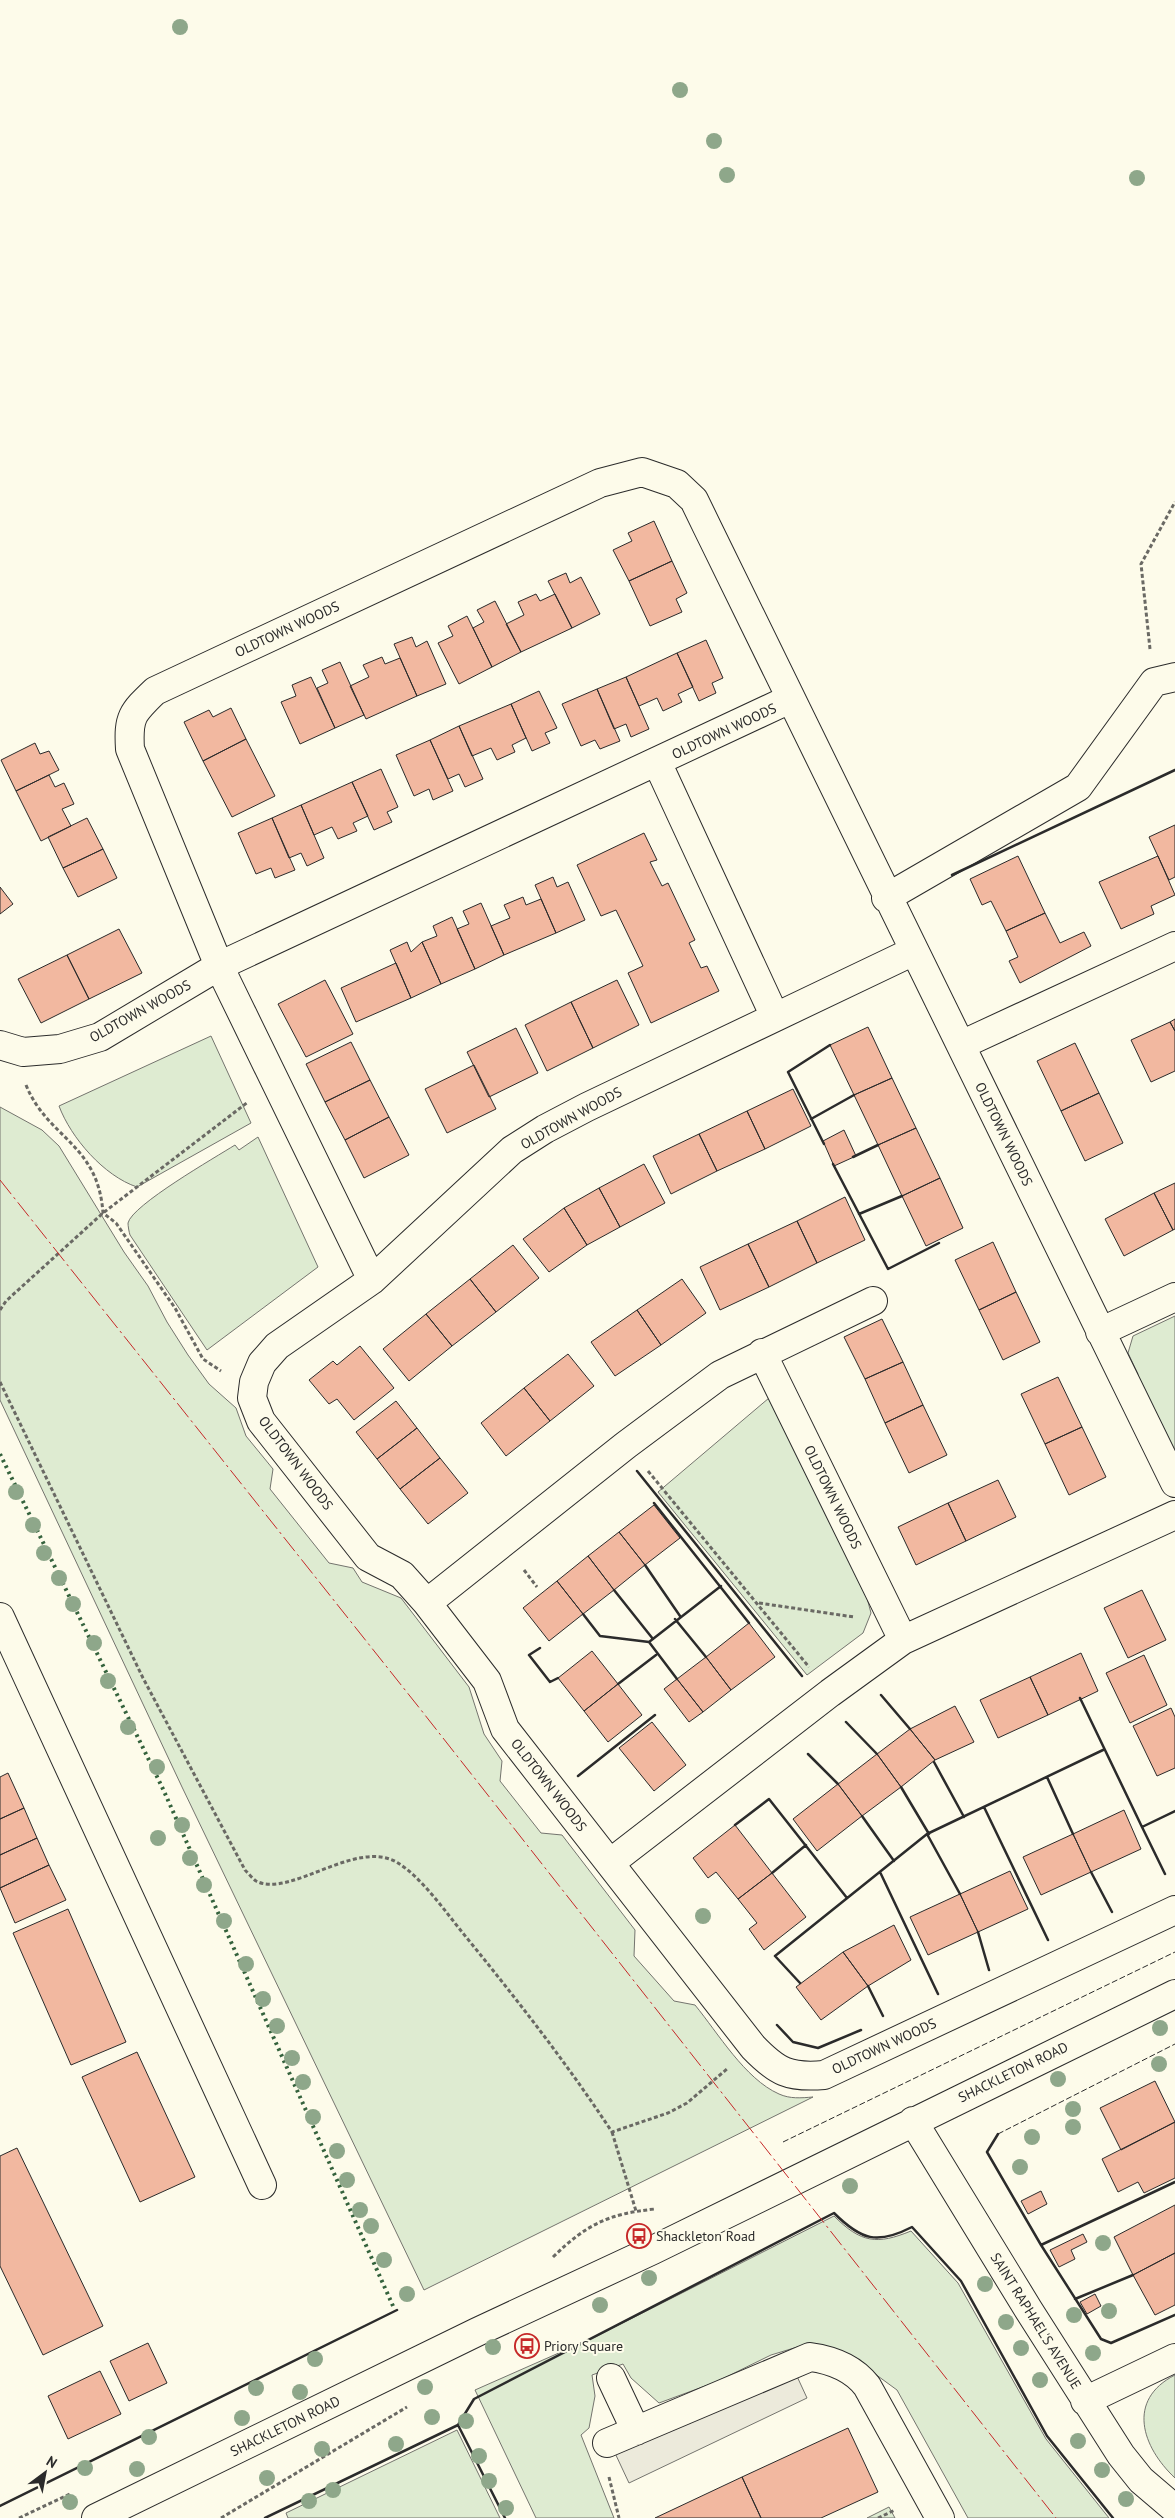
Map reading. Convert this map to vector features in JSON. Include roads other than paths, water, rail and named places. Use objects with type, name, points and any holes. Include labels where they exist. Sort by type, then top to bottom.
[{"type":"street","name":"OLDTOWN WOODS","points":[[372,1280],[220,966],[130,749],[129,725],[137,708],[155,691],[600,483],[642,472],[677,484],[694,500],[886,898],[961,1045],[1175,1483]]},
{"type":"street","points":[[886,898],[1078,788],[1164,679]]},
{"type":"street","name":"OLDTOWN WOODS","points":[[11,1048],[60,1049],[100,1036],[220,966],[790,700]]},
{"type":"street","name":"OLDTOWN WOODS","points":[[657,762],[775,1017]]},
{"type":"street","points":[[961,1045],[1175,946]]},
{"type":"street","name":"OLDTOWN WOODS","points":[[914,951],[587,1107],[545,1129],[512,1150],[372,1280],[277,1346],[262,1363],[254,1382],[252,1398],[261,1421],[368,1557],[402,1575],[427,1603],[487,1681],[505,1729],[753,2047],[771,2066],[788,2074],[804,2076],[824,2075],[1175,1910]]},
{"type":"street","points":[[1100,1332],[1175,1297]]},
{"type":"street","points":[[427,1603],[626,1445],[720,1375],[762,1353],[873,1302]]},
{"type":"street","name":"OLDTOWN WOODS","points":[[762,1353],[903,1640]]},
{"type":"street","points":[[610,1863],[830,1692],[903,1640],[1175,1515]]},
{"type":"street","points":[[0,1617],[262,2185]]},
{"type":"street","name":"SHACKLETON ROAD","points":[[96,2518],[476,2332],[652,2250],[1175,1994]]},
{"type":"street","name":"SAINT RAPHAEL'S AVENUE","points":[[913,2121],[1121,2455],[1141,2480],[1175,2509]]},
{"type":"street","points":[[607,2443],[810,2357],[830,2360],[858,2375],[867,2386],[940,2518]]},
{"type":"street","points":[[1085,2400],[1175,2358]]},
{"type":"street","points":[[611,2378],[636,2431]]},
{"type":"place","name":"Shackleton Road","points":[[639,2236]]},
{"type":"place","name":"Priory Square","points":[[527,2346]]}]
